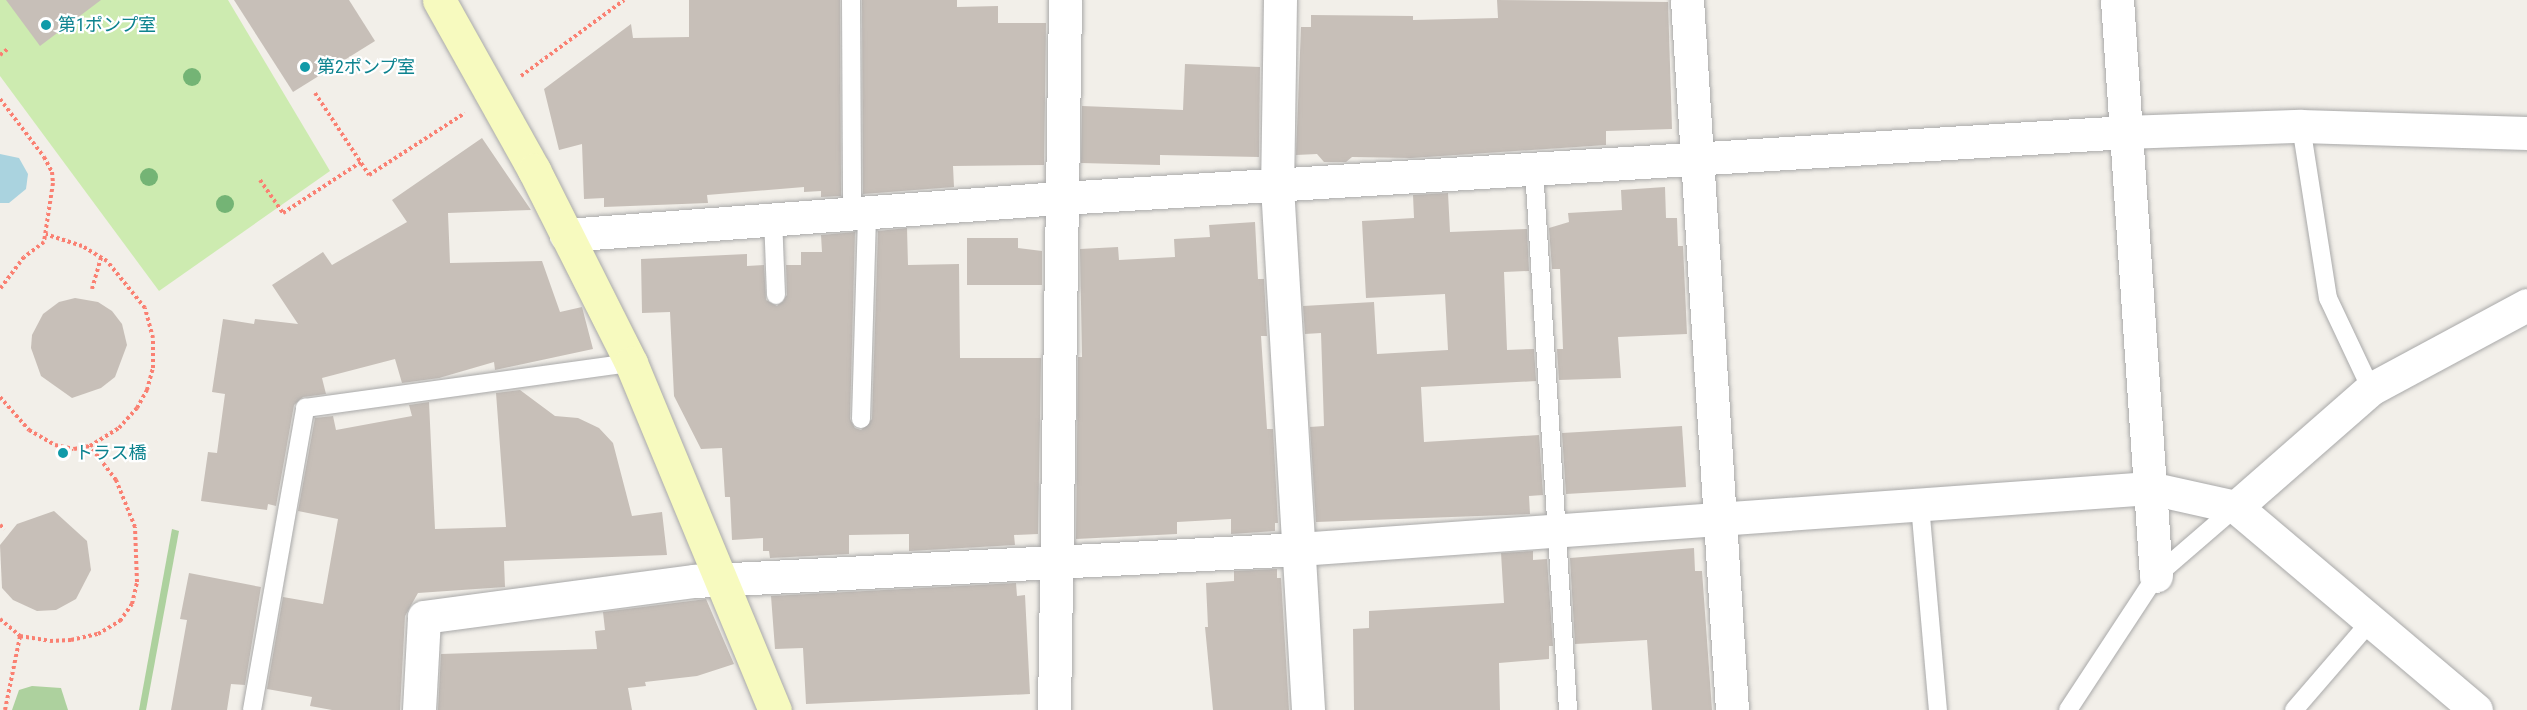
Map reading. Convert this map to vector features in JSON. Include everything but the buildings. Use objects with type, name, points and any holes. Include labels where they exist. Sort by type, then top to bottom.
[{"type":"street","points":[[439,0],[490,96],[534,170],[631,363],[776,710]]},
{"type":"street","points":[[1054,710],[1065,0]]},
{"type":"street","points":[[1280,0],[1277,186],[1308,710]]},
{"type":"street","points":[[1687,0],[1732,710]]},
{"type":"street","points":[[2117,0],[2156,576]]},
{"type":"street","points":[[566,235],[773,217],[2125,132],[2301,126],[2527,134]]},
{"type":"street","points":[[2236,507],[2372,389],[2527,305]]},
{"type":"street","points":[[419,710],[424,617],[695,581],[724,582],[1299,549],[1720,516],[1920,505],[2150,488],[2236,507],[2369,624],[2476,710]]},
{"type":"lane","points":[[851,0],[860,212],[861,419]]},
{"type":"lane","points":[[2301,126],[2328,298],[2372,389]]},
{"type":"lane","points":[[1534,169],[1568,710]]},
{"type":"lane","points":[[773,217],[776,295]]},
{"type":"lane","points":[[252,710],[306,408],[631,363]]},
{"type":"lane","points":[[1920,505],[1938,710]]},
{"type":"lane","points":[[2068,710],[2156,576],[2236,507]]},
{"type":"lane","points":[[2294,710],[2369,624]]},
{"type":"path","points":[[315,93],[369,175],[490,96],[624,0]]},
{"type":"path","points":[[0,55],[9,48]]},
{"type":"path","points":[[0,99],[52,172],[44,242],[24,257],[0,289]]},
{"type":"path","points":[[260,180],[283,213],[361,162]]},
{"type":"path","points":[[0,398],[29,430],[48,442],[74,448],[90,446],[119,428],[137,408],[153,368],[153,339],[145,308],[126,280],[101,257],[46,234]]},
{"type":"path","points":[[92,289],[101,257]]},
{"type":"path","points":[[0,620],[20,636],[50,641],[98,634],[120,621],[132,604],[137,582],[135,528],[116,480],[90,446]]},
{"type":"path","points":[[0,525],[5,529]]},
{"type":"path","points":[[5,710],[20,636]]},
{"type":"green space","points":[[0,0],[228,0],[330,171],[159,291],[0,76]]},
{"type":"green space","points":[[172,529],[179,531],[146,710],[139,710]]},
{"type":"green space","points":[[32,686],[61,688],[68,710],[12,710],[19,690]]},
{"type":"water","points":[[0,154],[19,158],[28,174],[26,189],[9,203],[0,203]]},
{"type":"place","name":"第1ポンプ室","points":[[46,25]]},
{"type":"place","name":"第2ポンプ室","points":[[305,67]]},
{"type":"place","name":"トラス橋","points":[[63,453]]}]
